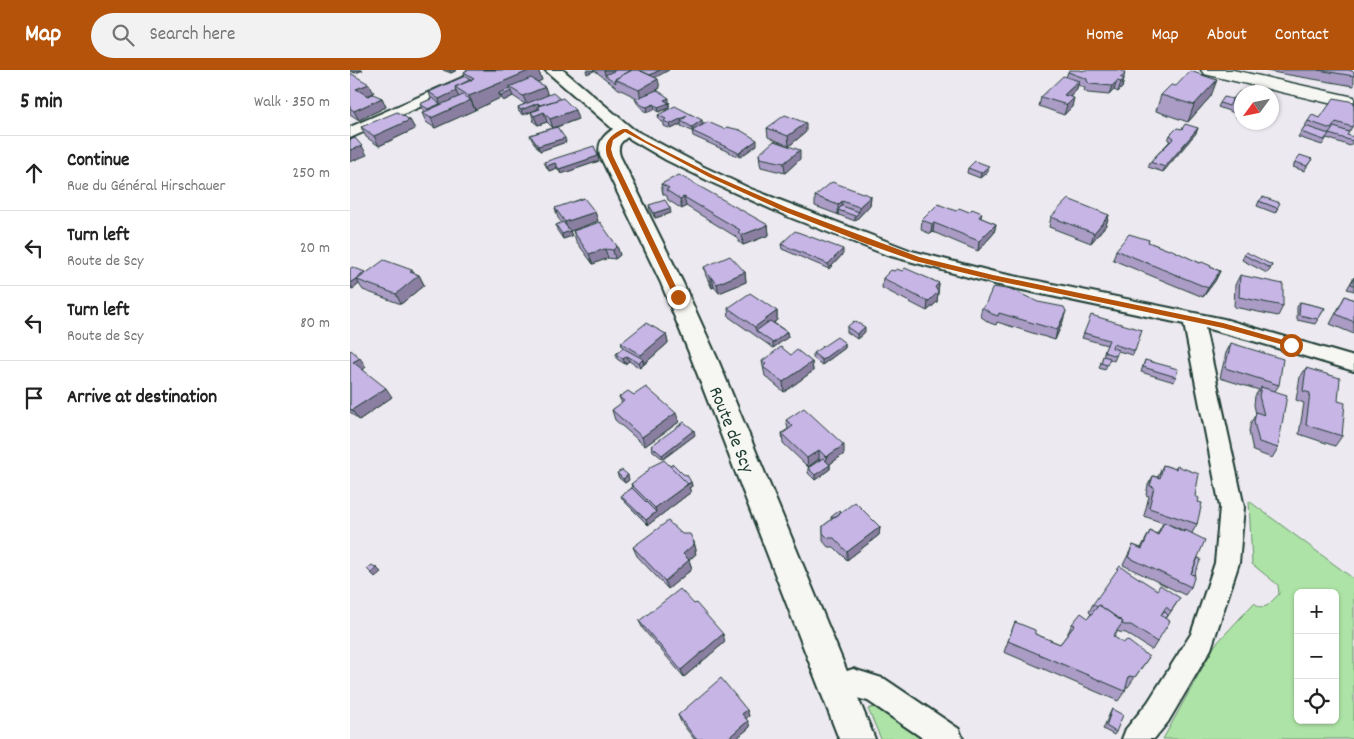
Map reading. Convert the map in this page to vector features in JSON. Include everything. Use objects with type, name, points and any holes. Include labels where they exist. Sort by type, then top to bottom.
[{"type":"main road","points":[[1210,70],[1354,102]]},
{"type":"street","points":[[350,134],[491,70]]},
{"type":"street","points":[[553,70],[625,130],[644,142],[711,176],[786,209],[894,251],[918,259],[993,277],[1249,333],[1354,364]]},
{"type":"street","name":"Route de Scy","points":[[625,130],[610,139],[608,149],[610,156],[672,283],[705,360],[856,739]]},
{"type":"street","points":[[1136,739],[1158,712],[1202,640],[1227,563],[1232,508],[1193,320]]},
{"type":"street","points":[[836,688],[854,683],[875,689],[949,739]]},
{"type":"green space","points":[[1249,501],[1354,579],[1354,739],[1163,739],[1215,645],[1254,603],[1260,607],[1267,606],[1279,594],[1278,585],[1252,564]]},
{"type":"green space","points":[[881,705],[930,739],[881,739],[868,709]]},
{"type":"building","points":[[467,70],[531,70],[469,96],[455,87],[474,78],[464,72]]},
{"type":"building","points":[[616,70],[632,70],[615,79],[616,83],[605,75]]},
{"type":"building","points":[[632,70],[639,70],[658,79],[639,90],[615,79]]},
{"type":"building","points":[[642,70],[660,70],[650,75]]},
{"type":"building","points":[[1069,70],[1118,70],[1125,72],[1120,77],[1124,79],[1121,82],[1117,81],[1112,86],[1090,84],[1087,79],[1068,72]]},
{"type":"building","points":[[1318,70],[1349,70],[1354,72],[1354,76]]},
{"type":"building","points":[[1190,71],[1217,80],[1194,105],[1161,95],[1171,85],[1176,86]]},
{"type":"building","points":[[350,73],[369,84],[356,89],[368,96],[373,94],[382,98],[354,111],[350,108]]},
{"type":"building","points":[[465,76],[472,80],[455,87],[456,91],[439,99],[429,92]]},
{"type":"building","points":[[1063,76],[1079,81],[1064,95],[1074,98],[1067,105],[1041,97]]},
{"type":"building","points":[[531,78],[545,87],[523,96],[509,87]]},
{"type":"building","points":[[510,89],[511,91],[501,96],[499,93]]},
{"type":"building","points":[[657,90],[669,98],[664,100],[669,103],[658,107],[654,104],[647,107],[635,99]]},
{"type":"building","points":[[553,93],[560,99],[540,105],[538,103],[521,110],[518,107]]},
{"type":"building","points":[[463,95],[471,100],[431,118],[422,113]]},
{"type":"building","points":[[1224,97],[1233,99],[1229,106],[1220,103]]},
{"type":"building","points":[[433,98],[440,104],[428,109],[420,104]]},
{"type":"building","points":[[563,98],[575,110],[550,119],[544,112],[534,116],[531,112],[540,109],[538,106]]},
{"type":"building","points":[[1334,98],[1354,102],[1354,123],[1352,127],[1336,122],[1331,129],[1308,121],[1312,115],[1320,118]]},
{"type":"building","points":[[675,106],[702,120],[692,127],[681,121],[687,116],[670,124],[664,121],[666,119],[658,115]]},
{"type":"building","points":[[397,112],[410,120],[374,136],[361,127]]},
{"type":"building","points":[[785,115],[806,123],[788,136],[767,128]]},
{"type":"building","points":[[708,122],[724,129],[727,127],[740,130],[757,140],[739,153],[692,131]]},
{"type":"building","points":[[1185,124],[1198,128],[1165,167],[1150,162],[1174,138],[1170,135],[1177,128],[1182,129]]},
{"type":"building","points":[[1305,126],[1329,134],[1324,140],[1301,132]]},
{"type":"building","points":[[557,127],[565,138],[538,146],[530,135]]},
{"type":"building","points":[[1334,127],[1349,132],[1347,135],[1354,137],[1353,141],[1329,134]]},
{"type":"building","points":[[355,138],[362,146],[350,150],[350,140]]},
{"type":"building","points":[[774,141],[800,150],[784,163],[760,158],[759,154]]},
{"type":"building","points":[[594,146],[598,156],[559,169],[555,163],[547,166],[544,162]]},
{"type":"building","points":[[1300,155],[1312,159],[1307,166],[1295,162]]},
{"type":"building","points":[[975,161],[989,166],[981,173],[968,168]]},
{"type":"building","points":[[679,175],[768,225],[742,235],[738,232],[740,230],[684,197],[680,199],[666,190],[669,188],[661,184]]},
{"type":"building","points":[[832,182],[871,196],[859,207],[842,201],[838,205],[815,196]]},
{"type":"building","points":[[1263,197],[1280,203],[1277,208],[1259,201]]},
{"type":"building","points":[[584,198],[595,212],[565,222],[555,208]]},
{"type":"building","points":[[1068,199],[1109,215],[1094,233],[1051,217]]},
{"type":"building","points":[[665,200],[670,208],[654,213],[649,205]]},
{"type":"building","points":[[938,204],[956,211],[959,208],[969,212],[972,209],[982,213],[979,217],[996,224],[979,241],[922,220]]},
{"type":"building","points":[[842,206],[859,212],[855,216],[838,210]]},
{"type":"building","points":[[563,222],[570,231],[562,234],[556,225]]},
{"type":"building","points":[[600,222],[617,246],[613,250],[605,249],[589,254],[573,231]]},
{"type":"building","points":[[795,231],[843,249],[828,264],[781,244]]},
{"type":"building","points":[[1129,234],[1149,240],[1148,242],[1170,249],[1220,271],[1208,288],[1116,250]]},
{"type":"building","points":[[1246,252],[1272,265],[1270,268],[1244,255]]},
{"type":"building","points":[[730,256],[745,272],[717,284],[712,277],[710,278],[704,267]]},
{"type":"building","points":[[384,260],[412,270],[410,272],[419,275],[396,294],[357,280]]},
{"type":"building","points":[[352,267],[365,272],[350,283],[350,269]]},
{"type":"building","points":[[905,268],[939,283],[935,287],[938,292],[928,302],[883,278],[891,270],[897,269],[902,271]]},
{"type":"building","points":[[1240,275],[1283,284],[1283,306],[1239,297]]},
{"type":"building","points":[[993,287],[1013,290],[1038,302],[1064,307],[1066,311],[1057,330],[999,313],[998,316],[992,314],[982,307],[985,305]]},
{"type":"building","points":[[750,293],[777,311],[755,327],[728,308]]},
{"type":"building","points":[[1345,296],[1354,300],[1354,322],[1336,314]]},
{"type":"building","points":[[1300,302],[1325,308],[1318,319],[1299,315]]},
{"type":"building","points":[[1091,315],[1142,330],[1135,351],[1113,344],[1112,348],[1118,350],[1116,356],[1104,352],[1109,340],[1084,333]]},
{"type":"building","points":[[770,321],[787,332],[773,343],[756,331]]},
{"type":"building","points":[[854,321],[865,327],[857,334],[847,327]]},
{"type":"building","points":[[646,323],[666,334],[641,355],[621,343]]},
{"type":"building","points":[[837,337],[845,343],[822,360],[813,353]]},
{"type":"building","points":[[1231,343],[1283,359],[1279,385],[1225,368]]},
{"type":"building","points":[[781,347],[791,355],[797,350],[812,362],[783,382],[763,367],[766,364],[762,361]]},
{"type":"building","points":[[623,348],[643,359],[639,363],[627,356],[623,359],[616,354]]},
{"type":"building","points":[[351,350],[360,358],[353,362],[386,388],[352,410],[350,409]]},
{"type":"building","points":[[1103,356],[1110,358],[1107,365],[1101,363]]},
{"type":"building","points":[[1145,360],[1178,369],[1176,377],[1143,367]]},
{"type":"building","points":[[1306,368],[1340,378],[1338,401],[1345,403],[1342,436],[1306,425],[1310,393],[1303,391]]},
{"type":"building","points":[[646,387],[676,413],[642,437],[612,410],[624,401],[619,397],[628,391],[634,395]]},
{"type":"building","points":[[1261,387],[1287,395],[1278,448],[1259,442],[1254,422],[1256,412],[1264,415],[1259,396]]},
{"type":"building","points":[[804,408],[844,445],[826,457],[819,450],[807,458],[782,434],[793,426],[786,420]]},
{"type":"building","points":[[684,422],[694,430],[662,455],[651,446]]},
{"type":"building","points":[[823,458],[830,465],[815,475],[808,468]]},
{"type":"building","points":[[664,460],[688,484],[655,508],[631,484],[647,472],[650,467]]},
{"type":"building","points":[[673,464],[683,474],[687,475],[691,482],[688,484],[670,466]]},
{"type":"building","points":[[1163,465],[1176,469],[1177,466],[1199,474],[1195,496],[1199,498],[1198,502],[1202,503],[1197,524],[1149,508],[1154,487],[1150,486],[1153,476],[1160,478]]},
{"type":"building","points":[[622,470],[628,475],[623,479],[617,473]]},
{"type":"building","points":[[632,488],[656,512],[646,520],[621,496]]},
{"type":"building","points":[[855,502],[880,527],[847,552],[834,538],[828,538],[823,533],[823,526]]},
{"type":"building","points":[[840,510],[842,512],[833,518],[831,517]]},
{"type":"building","points":[[668,521],[682,534],[690,534],[694,542],[683,554],[689,560],[665,581],[633,547]]},
{"type":"building","points":[[1164,522],[1205,540],[1191,574],[1195,575],[1191,587],[1128,557],[1133,545],[1142,549],[1150,531],[1158,535]]},
{"type":"building","points":[[1198,558],[1201,559],[1194,575],[1191,574]]},
{"type":"building","points":[[372,565],[377,568],[371,573],[367,569]]},
{"type":"building","points":[[1120,566],[1157,590],[1160,585],[1180,598],[1171,611],[1166,607],[1161,615],[1170,621],[1157,642],[1131,625],[1122,624],[1123,622],[1099,605],[1097,607],[1093,604]]},
{"type":"building","points":[[680,589],[694,604],[696,603],[723,634],[681,670],[639,621]]},
{"type":"building","points":[[1099,605],[1123,622],[1113,636],[1123,643],[1127,640],[1149,657],[1135,677],[1129,676],[1125,691],[1008,641],[1015,622],[1035,630],[1035,634],[1060,644],[1075,625],[1072,624],[1081,613],[1088,618]]},
{"type":"building","points":[[1164,611],[1168,615],[1166,619],[1161,615]]},
{"type":"building","points":[[721,678],[747,710],[742,714],[748,721],[727,739],[696,739],[678,715]]},
{"type":"building","points":[[1112,709],[1123,715],[1116,732],[1106,726]]},
{"type":"route","points":[[678,297],[610,156],[608,149],[610,139],[625,130],[644,142],[711,176],[870,243],[918,259],[1223,326],[1291,345]]}]
